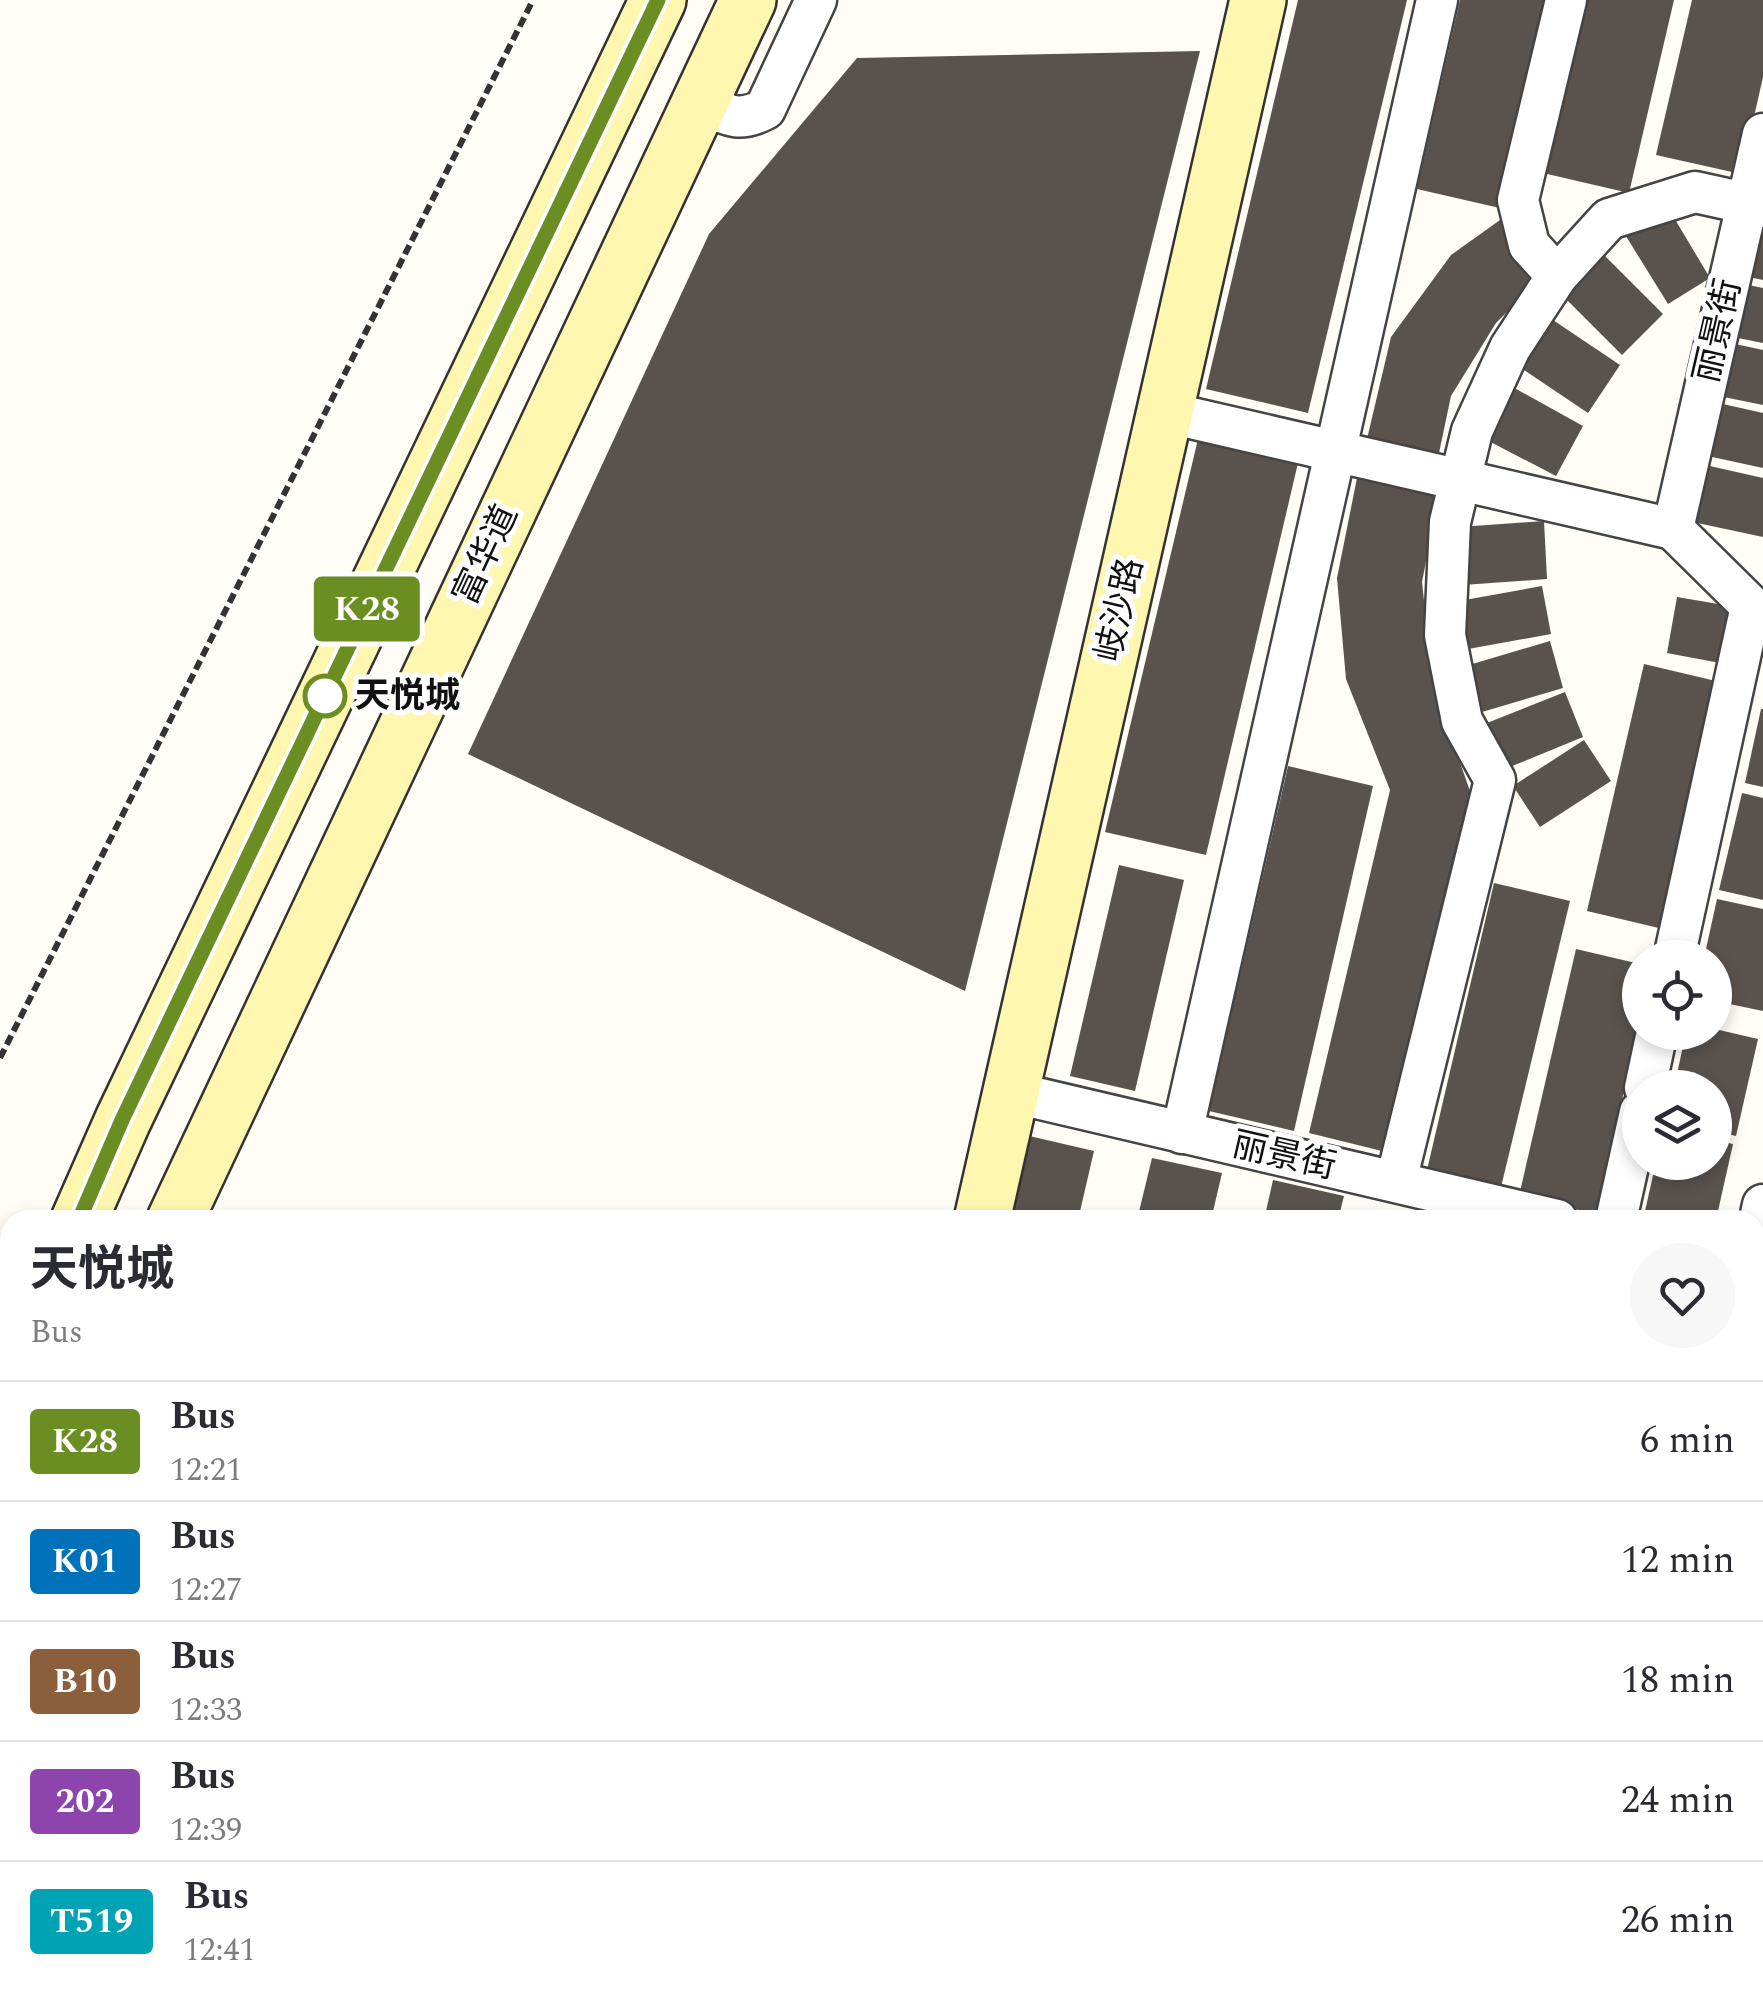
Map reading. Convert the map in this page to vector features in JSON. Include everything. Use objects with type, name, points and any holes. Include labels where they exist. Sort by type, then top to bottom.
[{"type":"main road","points":[[83,1210],[122,1120],[658,0]]},
{"type":"main road","name":"富华道","points":[[179,1210],[748,0]]},
{"type":"main road","name":"岐沙路","points":[[984,1210],[1258,0]]},
{"type":"main road","points":[[59,1210],[122,1120]]},
{"type":"main road","points":[[201,1210],[209,1144]]},
{"type":"street","points":[[700,102],[732,117],[749,118],[764,109],[816,0]]},
{"type":"street","points":[[1182,1134],[1437,0]]},
{"type":"street","points":[[1557,276],[1530,244],[1518,200],[1566,0]]},
{"type":"street","name":"丽景街","points":[[1672,529],[1755,205],[1763,134]]},
{"type":"street","points":[[1396,1181],[1495,780],[1462,721],[1446,635],[1450,522],[1472,431],[1510,348],[1557,276],[1610,219],[1695,192],[1755,205]]},
{"type":"street","points":[[1165,412],[1672,529],[1751,606],[1678,940]]},
{"type":"street","name":"丽景街","points":[[1011,1092],[1516,1210]]},
{"type":"street","points":[[1618,1210],[1625,1180]]},
{"type":"path","points":[[0,1058],[533,0]]},
{"type":"building","points":[[1298,0],[1407,0],[1308,413],[1206,389]]},
{"type":"building","points":[[1460,0],[1551,0],[1504,209],[1417,189]]},
{"type":"building","points":[[1584,0],[1674,0],[1629,193],[1543,173]]},
{"type":"building","points":[[1692,0],[1763,0],[1763,77],[1741,174],[1656,155]]},
{"type":"building","points":[[1200,51],[965,991],[468,754],[709,234],[857,58]]},
{"type":"building","points":[[1667,206],[1710,278],[1668,304],[1624,233]]},
{"type":"building","points":[[1500,220],[1538,281],[1496,323],[1451,396],[1439,453],[1367,439],[1391,337],[1451,255]]},
{"type":"building","points":[[1763,225],[1763,280],[1739,275]]},
{"type":"building","points":[[1603,254],[1663,314],[1622,355],[1562,295]]},
{"type":"building","points":[[1739,283],[1763,288],[1763,343],[1728,336]]},
{"type":"building","points":[[1550,318],[1620,365],[1588,413],[1518,366]]},
{"type":"building","points":[[1726,342],[1763,350],[1763,405],[1714,395]]},
{"type":"building","points":[[1509,385],[1583,426],[1556,476],[1481,437]]},
{"type":"building","points":[[1714,402],[1763,413],[1763,468],[1703,455]]},
{"type":"building","points":[[1198,439],[1298,463],[1206,855],[1105,832]]},
{"type":"building","points":[[1701,464],[1763,478],[1763,537],[1688,521]]},
{"type":"building","points":[[1357,478],[1439,495],[1422,582],[1433,685],[1471,794],[1386,1152],[1309,1133],[1390,790],[1346,679],[1337,578]]},
{"type":"building","points":[[1544,521],[1547,579],[1463,585],[1459,527]]},
{"type":"building","points":[[1542,586],[1551,634],[1468,649],[1459,601]]},
{"type":"building","points":[[1677,597],[1730,606],[1720,663],[1667,653]]},
{"type":"building","points":[[1550,641],[1563,688],[1482,712],[1469,665]]},
{"type":"building","points":[[1644,664],[1720,682],[1663,929],[1587,911]]},
{"type":"building","points":[[1565,692],[1583,737],[1505,769],[1487,723]]},
{"type":"building","points":[[1763,709],[1763,787],[1745,783]]},
{"type":"building","points":[[1584,740],[1611,781],[1540,827],[1513,786]]},
{"type":"building","points":[[1288,766],[1373,786],[1294,1131],[1209,1111]]},
{"type":"building","points":[[1742,793],[1763,798],[1763,900],[1719,890]]},
{"type":"building","points":[[1119,865],[1184,880],[1135,1091],[1070,1076]]},
{"type":"building","points":[[1494,883],[1570,901],[1501,1187],[1427,1170]]},
{"type":"building","points":[[1717,899],[1763,909],[1763,1011],[1732,1005],[1732,940],[1708,940]]},
{"type":"building","points":[[1576,949],[1622,960],[1622,1050],[1634,1050],[1629,1070],[1622,1070],[1622,1101],[1597,1210],[1579,1210],[1519,1196]]},
{"type":"building","points":[[1732,1033],[1758,1039],[1736,1136],[1732,1135],[1732,1070],[1678,1070],[1682,1050],[1732,1050]]},
{"type":"building","points":[[1025,1135],[1094,1151],[1080,1210],[1007,1210]]},
{"type":"building","points":[[1152,1158],[1222,1173],[1213,1210],[1139,1210]]},
{"type":"building","points":[[1273,1180],[1344,1196],[1340,1210],[1266,1210]]},
{"type":"building","points":[[1652,1180],[1725,1180],[1718,1210],[1645,1210]]},
{"type":"bus line","name":"K28","points":[[83,1210],[122,1120],[658,0]]},
{"type":"place","name":"天悦城","points":[[325,696]]}]
